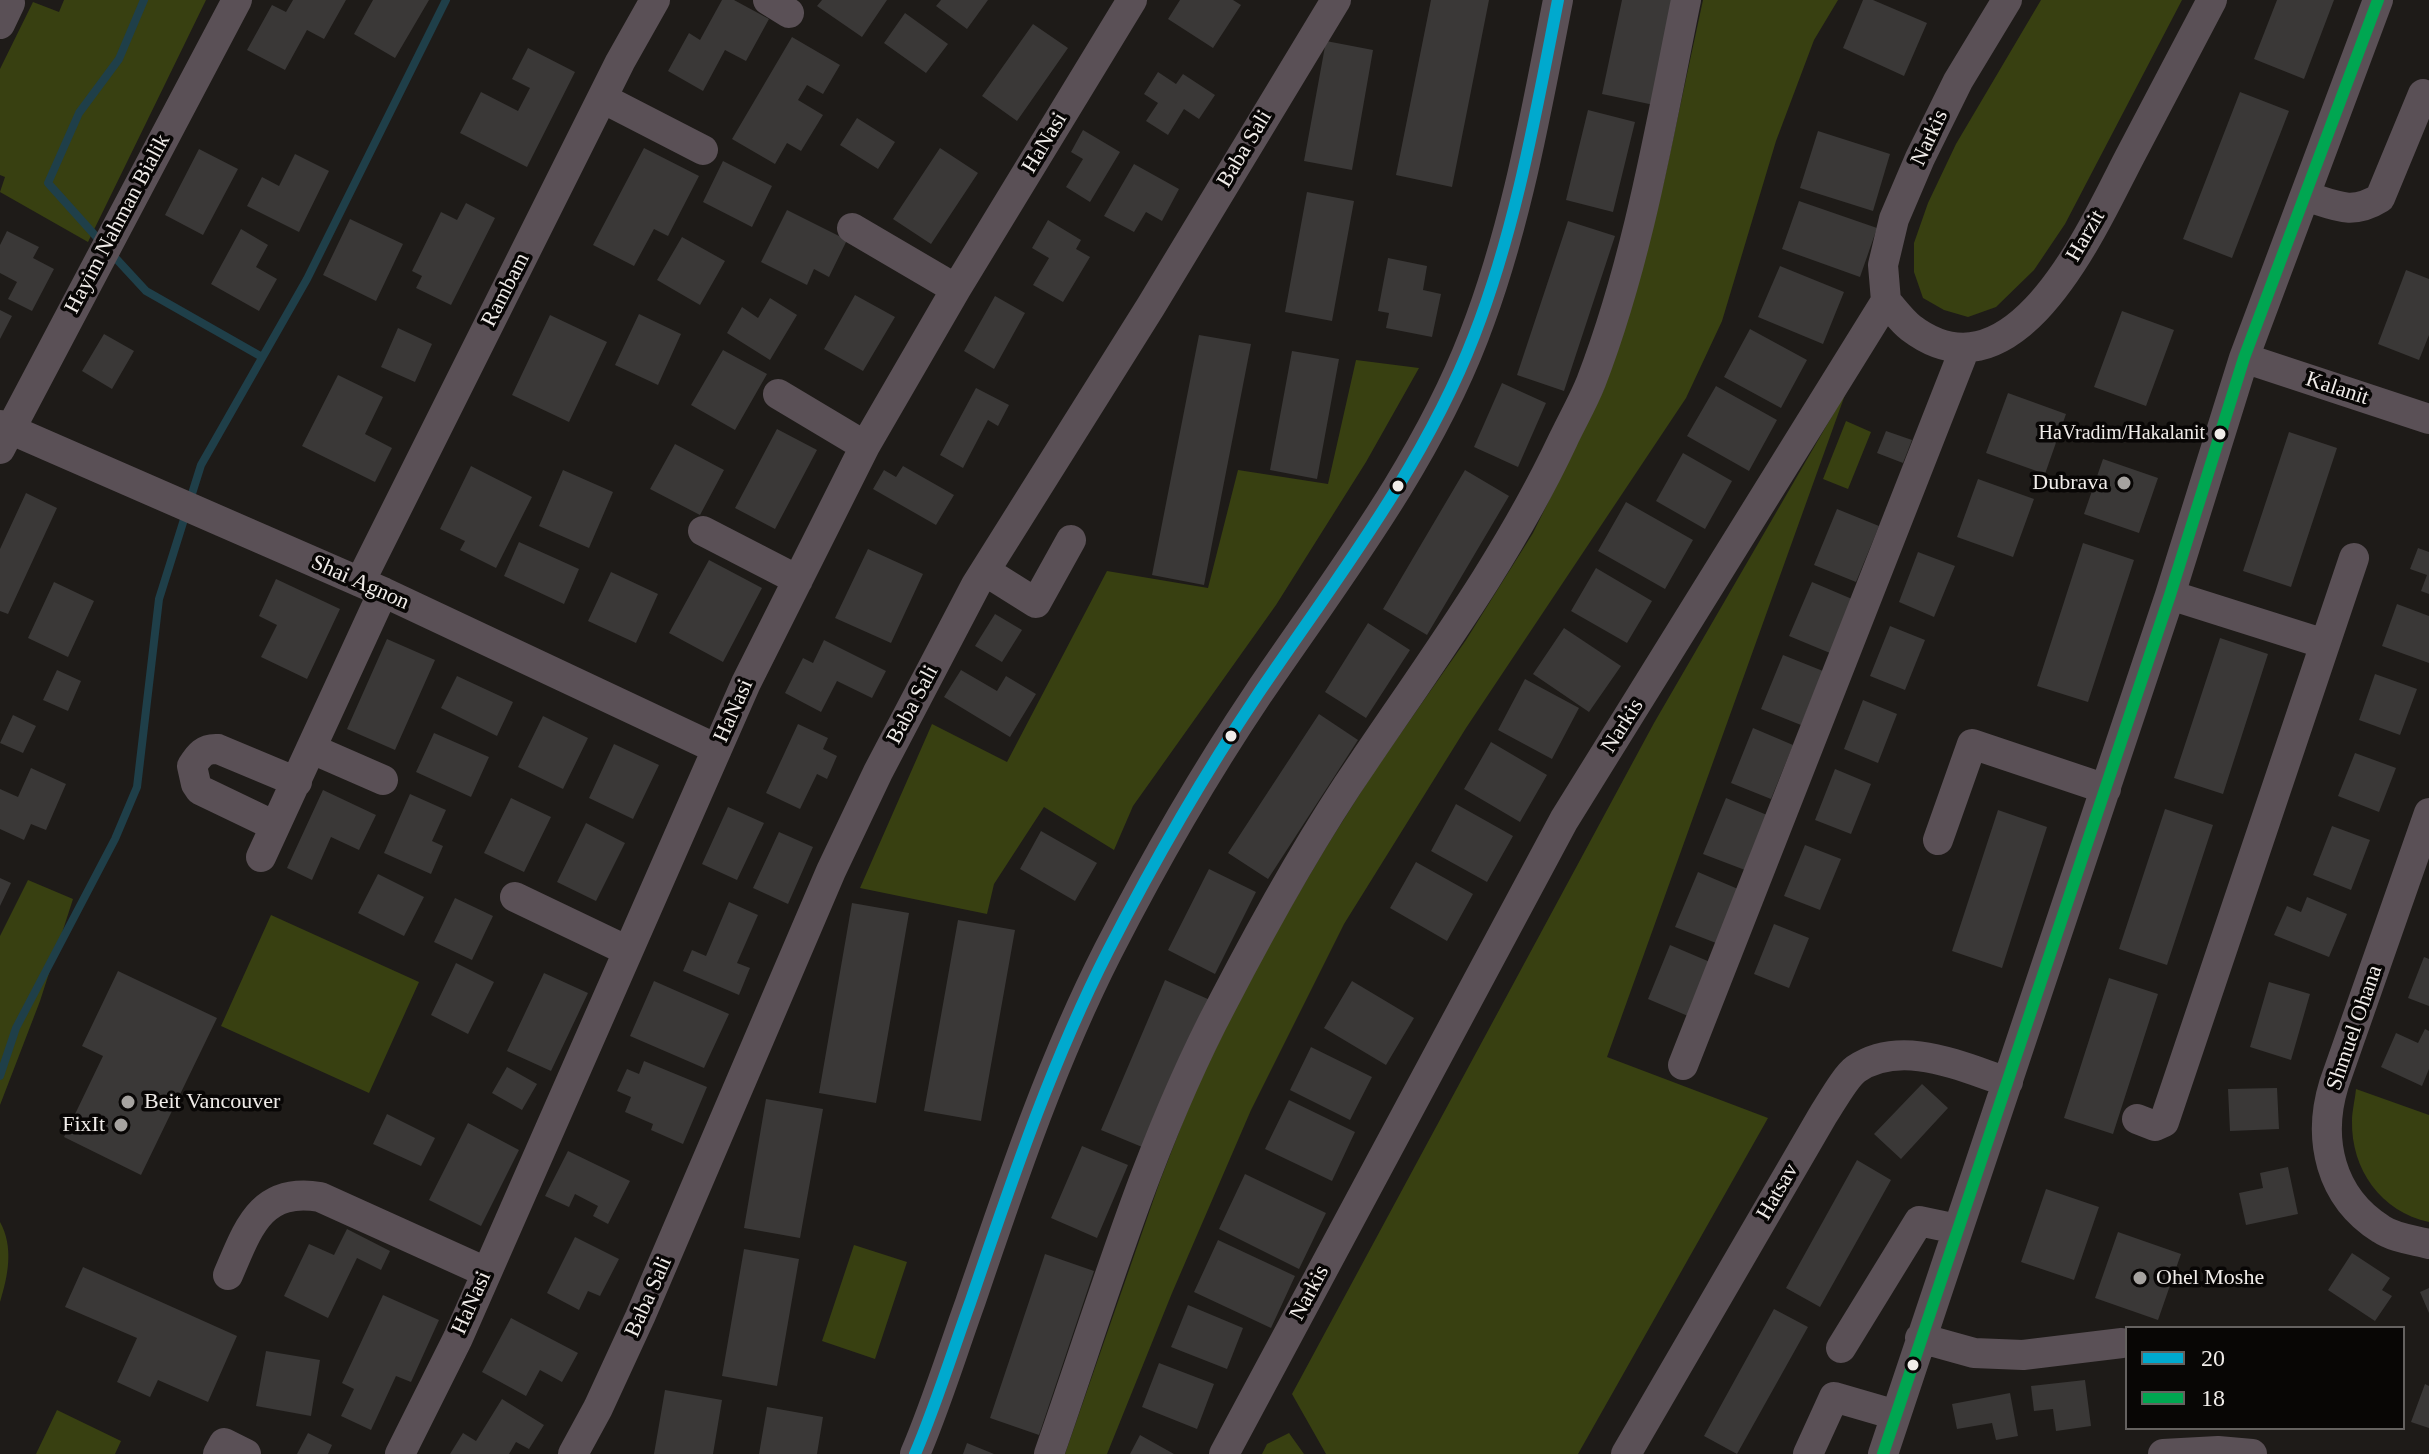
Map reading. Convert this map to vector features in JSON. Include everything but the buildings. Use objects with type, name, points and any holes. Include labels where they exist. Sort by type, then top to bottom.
[{"type":"street","name":"Hayim Nahman Bialik","points":[[3,434],[237,0]]},
{"type":"street","name":"Rambam","points":[[261,857],[312,749],[371,587],[602,98],[655,0]]},
{"type":"street","name":"HaNasi","points":[[400,1454],[458,1338],[746,683],[865,446],[956,289],[1132,0]]},
{"type":"street","name":"Baba Sali","points":[[573,1454],[640,1317],[838,856],[878,772],[985,571],[1151,306],[1336,0]]},
{"type":"street","points":[[915,1454],[1029,1132],[1067,1035],[1108,952],[1157,858],[1206,776],[1349,563],[1411,464],[1474,337],[1497,266],[1528,149],[1558,0]]},
{"type":"street","points":[[1049,1454],[1147,1175],[1182,1085],[1219,1009],[1266,919],[1313,841],[1520,526],[1590,383],[1617,302],[1650,177],[1686,0]]},
{"type":"street","name":"Narkis","points":[[1224,1454],[1564,820],[1886,301],[1883,265],[1894,219],[1958,81],[2007,0]]},
{"type":"street","name":"Harzit","points":[[1965,348],[1994,340],[2021,326],[2043,303],[2091,230],[2212,0]]},
{"type":"street","points":[[1883,1454],[2170,595],[2244,358],[2378,0]]},
{"type":"street","points":[[2305,196],[2346,208],[2365,208],[2380,198],[2423,94]]},
{"type":"street","points":[[602,98],[703,150]]},
{"type":"street","points":[[852,228],[956,289]]},
{"type":"street","points":[[1683,1065],[1965,348],[1934,341],[1910,328],[1886,301]]},
{"type":"street","name":"Kalanit","points":[[2244,358],[2429,419]]},
{"type":"street","points":[[778,394],[865,446]]},
{"type":"street","name":"Shai Agnon","points":[[3,434],[371,587],[717,749]]},
{"type":"street","points":[[703,531],[798,580]]},
{"type":"street","points":[[985,571],[1036,603],[1071,540]]},
{"type":"street","points":[[2137,1119],[2155,1126],[2164,1122],[2354,558]]},
{"type":"street","points":[[2170,595],[2325,644]]},
{"type":"street","points":[[1938,840],[1972,744],[2106,789]]},
{"type":"street","points":[[275,826],[200,790],[192,766],[202,752],[218,749],[297,782]]},
{"type":"street","points":[[312,749],[383,780]]},
{"type":"street","name":"Shmuel Ohana","points":[[2429,813],[2334,1084],[2326,1119],[2327,1150],[2336,1179],[2355,1206],[2381,1230],[2429,1244]]},
{"type":"street","points":[[515,897],[628,951]]},
{"type":"street","name":"Hatsav","points":[[1626,1454],[1823,1115],[1854,1070],[1881,1059],[1905,1055],[1936,1059],[2008,1082]]},
{"type":"street","points":[[228,1275],[253,1219],[274,1201],[301,1194],[320,1197],[486,1272]]},
{"type":"street","points":[[1841,1348],[1919,1221],[1957,1229]]},
{"type":"street","points":[[1920,1338],[1974,1353],[2023,1355],[2122,1343]]},
{"type":"street","points":[[1808,1454],[1834,1397],[1896,1415]]},
{"type":"street","points":[[218,1454],[224,1443],[246,1454]]},
{"type":"street","points":[[2163,1454],[2218,1451],[2252,1454]]},
{"type":"green space","points":[[64,0],[206,0],[88,242],[0,192],[5,177],[0,175],[0,69],[33,2],[59,12]]},
{"type":"green space","points":[[1703,0],[1838,0],[1814,40],[1776,141],[1722,321],[1686,398],[1466,728],[1344,924],[1251,1110],[1107,1454],[1065,1454],[1160,1181],[1195,1091],[1232,1015],[1325,849],[1373,773],[1466,640],[1533,533],[1604,389],[1664,181]]},
{"type":"green space","points":[[2041,0],[2182,0],[2065,224],[2034,270],[1996,307],[1968,317],[1944,310],[1923,298],[1914,272],[1914,243],[1928,203],[1956,144]]},
{"type":"green space","points":[[1356,360],[1419,368],[1366,462],[1276,605],[1133,806],[1114,850],[1044,807],[994,884],[987,914],[860,888],[932,724],[1007,762],[1107,571],[1208,588],[1238,470],[1328,484]]},
{"type":"green space","points":[[1846,392],[1607,1057],[1768,1118],[1578,1454],[1326,1454],[1292,1394],[1654,723]]},
{"type":"green space","points":[[1846,421],[1871,432],[1848,489],[1823,479]]},
{"type":"green space","points":[[28,880],[73,899],[40,1001],[0,1105],[0,936]]},
{"type":"green space","points":[[271,915],[419,982],[369,1093],[221,1026]]},
{"type":"green space","points":[[2356,1089],[2429,1115],[2429,1222],[2397,1209],[2372,1186],[2363,1171],[2353,1139]]},
{"type":"green space","points":[[0,1222],[8,1251],[0,1302]]},
{"type":"green space","points":[[854,1245],[907,1262],[875,1359],[822,1341]]},
{"type":"green space","points":[[57,1410],[121,1441],[115,1454],[36,1454]]},
{"type":"green space","points":[[1289,1433],[1304,1454],[1262,1454],[1267,1444]]},
{"type":"waterway","points":[[101,242],[48,183],[79,113],[119,59],[144,0]]},
{"type":"waterway","points":[[190,500],[201,465],[307,279],[446,0]]},
{"type":"waterway","points":[[110,252],[146,291],[262,357]]},
{"type":"waterway","points":[[0,1076],[16,1028],[115,839],[137,787],[159,599],[186,513]]},
{"type":"transit line","name":"20","points":[[915,1454],[1033,1124],[1068,1036],[1108,951],[1198,788],[1376,521],[1454,384],[1502,254],[1533,127],[1558,0]]},
{"type":"transit line","name":"18","points":[[1883,1454],[2170,595],[2244,358],[2378,0]]},
{"type":"place","name":"HaVradim/Hakalanit","points":[[2220,434]]},
{"type":"place","name":"Dubrava","points":[[2124,483]]},
{"type":"place","name":"Beit Vancouver","points":[[128,1102]]},
{"type":"place","name":"FixIt","points":[[121,1125]]},
{"type":"place","name":"Ohel Moshe","points":[[2140,1278]]}]
